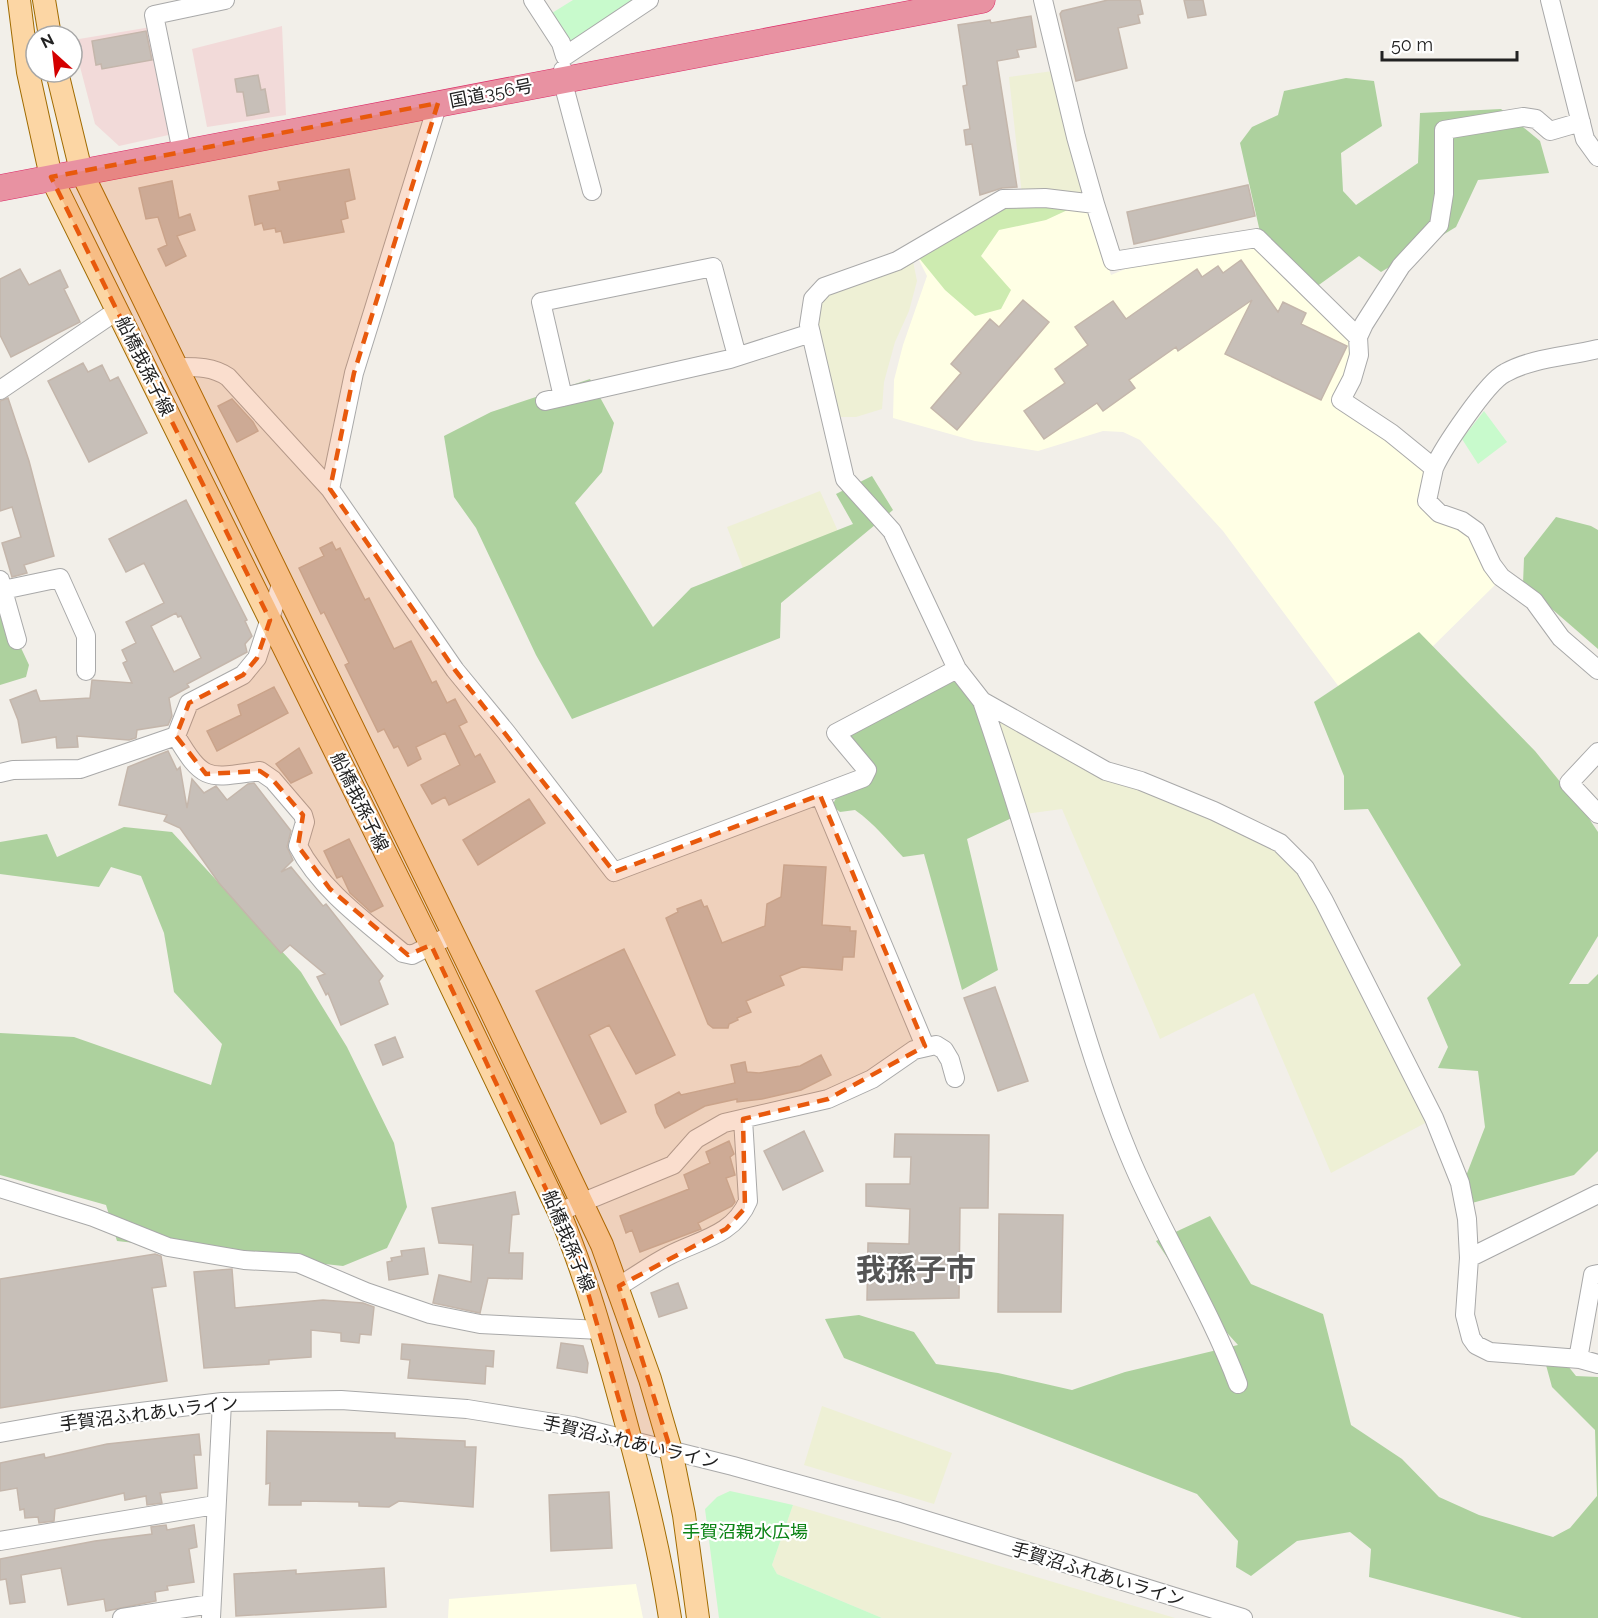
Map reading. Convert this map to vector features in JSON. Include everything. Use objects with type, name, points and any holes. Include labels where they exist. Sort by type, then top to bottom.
[{"type":"highway","name":"国道356号","points":[[0,188],[438,102],[564,68],[982,0]]},
{"type":"main road","name":"船橋我孫子線","points":[[19,0],[28,72],[51,177],[431,945],[560,1212],[577,1255],[601,1330],[650,1511],[670,1618]]},
{"type":"main road","points":[[44,0],[48,24]]},
{"type":"main road","name":"船橋我孫子線","points":[[60,84],[81,171],[583,1202],[619,1286],[671,1451],[684,1515],[698,1618]]},
{"type":"street","points":[[533,0],[561,43],[564,68],[592,191]]},
{"type":"street","points":[[564,68],[649,0]]},
{"type":"street","points":[[1043,0],[1076,137],[1113,261],[1257,238],[1358,337]]},
{"type":"street","points":[[1550,0],[1588,132],[1598,157]]},
{"type":"street","points":[[182,152],[154,15],[214,1]]},
{"type":"street","points":[[330,489],[354,373],[438,102]]},
{"type":"street","points":[[1434,468],[1375,422],[1341,400],[1352,379],[1359,354],[1358,337],[1401,266],[1439,225],[1444,194],[1444,130],[1523,117],[1536,119],[1550,131],[1588,132]]},
{"type":"street","points":[[1095,204],[1045,198],[1003,199],[949,233],[897,261],[824,287],[813,299],[811,333],[844,479],[892,531],[957,669],[982,700],[1020,814],[1094,1063],[1128,1154],[1159,1224],[1220,1335],[1238,1384]]},
{"type":"street","points":[[737,356],[713,267],[541,302],[554,399],[737,356],[811,333]]},
{"type":"street","points":[[0,390],[118,310]]},
{"type":"street","points":[[1598,349],[1561,354],[1512,369],[1498,378],[1441,453],[1434,468],[1427,501],[1439,513],[1462,521],[1476,531],[1492,565],[1501,577],[1534,601],[1561,638],[1598,670]]},
{"type":"street","points":[[175,367],[198,367],[220,372],[228,377],[330,489],[455,670],[614,872],[863,778],[867,770],[836,733],[957,669]]},
{"type":"street","points":[[17,640],[2,585],[60,578],[86,636],[86,671]]},
{"type":"street","points":[[0,773],[13,770],[80,769],[176,736],[189,703],[243,675],[257,658],[281,585]]},
{"type":"street","points":[[982,700],[1106,771],[1141,781],[1262,832],[1280,843],[1305,868],[1434,1118],[1460,1183],[1467,1219],[1469,1258],[1465,1315],[1468,1331],[1476,1345],[1490,1352],[1578,1359],[1598,1364]]},
{"type":"street","points":[[176,736],[196,768],[206,774],[221,776],[260,771],[273,780],[303,815],[305,822],[298,846],[306,862],[330,888],[408,955],[453,934]]},
{"type":"street","points":[[1598,752],[1569,783],[1598,814]]},
{"type":"street","points":[[820,795],[920,1029],[925,1046]]},
{"type":"street","points":[[560,1212],[673,1165],[696,1139],[724,1123],[828,1099],[872,1079],[904,1056],[925,1046],[936,1045],[944,1050],[955,1078]]},
{"type":"street","points":[[619,1286],[671,1254],[726,1230],[745,1208],[748,1201],[743,1119]]},
{"type":"street","points":[[0,1188],[93,1217],[168,1247],[244,1260],[298,1263],[366,1292],[430,1314],[480,1324],[601,1330]]},
{"type":"street","points":[[1469,1258],[1598,1194]]},
{"type":"street","points":[[1578,1359],[1593,1275],[1598,1274]]},
{"type":"street","name":"手賀沼ふれあいライン","points":[[0,1433],[67,1421],[222,1402],[342,1400],[467,1409],[573,1426],[630,1438],[899,1512],[1243,1618]]},
{"type":"street","points":[[122,1618],[211,1611],[222,1402]]},
{"type":"street","points":[[0,1542],[215,1505]]},
{"type":"highlighted area","points":[[438,103],[354,373],[330,489],[455,670],[614,872],[820,795],[925,1046],[828,1099],[743,1119],[745,1208],[726,1229],[619,1286],[671,1451],[630,1438],[577,1255],[431,945],[408,955],[330,889],[298,846],[303,815],[273,780],[260,771],[206,774],[176,736],[189,703],[243,675],[257,658],[270,620],[51,177]]},
{"type":"shaded area","points":[[282,26],[286,115],[207,127],[192,49]]},
{"type":"shaded area","points":[[151,27],[173,134],[119,146],[95,124],[84,82],[84,38]]},
{"type":"shaded area","points":[[1053,71],[1087,197],[1022,195],[1009,77]]},
{"type":"shaded area","points":[[1002,203],[1091,210],[1111,275],[1130,267],[1249,246],[1258,248],[1349,334],[1352,365],[1334,401],[1427,470],[1422,498],[1475,539],[1498,582],[1425,654],[1342,691],[1223,531],[1140,440],[1123,432],[1103,431],[1038,451],[975,441],[893,418],[894,380],[903,345],[927,276],[919,260],[920,253]]},
{"type":"shaded area","points":[[913,261],[917,281],[909,311],[895,342],[884,382],[882,409],[856,417],[834,417],[822,366],[816,302],[826,292]]},
{"type":"shaded area","points":[[820,491],[841,538],[746,576],[727,527]]},
{"type":"shaded area","points":[[1000,714],[1276,847],[1301,871],[1429,1121],[1331,1173],[1254,993],[1160,1039],[1062,809],[1025,814],[993,719]]},
{"type":"shaded area","points":[[822,1406],[952,1453],[934,1504],[804,1465]]},
{"type":"shaded area","points":[[793,1505],[1175,1618],[882,1618],[777,1574],[772,1565]]},
{"type":"shaded area","points":[[636,1584],[643,1618],[448,1618],[449,1599]]},
{"type":"green space","points":[[573,0],[639,0],[577,42],[568,40],[552,13]]},
{"type":"green space","points":[[1346,78],[1374,81],[1382,126],[1341,153],[1343,191],[1356,205],[1418,163],[1420,113],[1501,109],[1540,141],[1549,173],[1478,180],[1456,227],[1381,272],[1359,256],[1316,287],[1260,232],[1240,143],[1252,127],[1278,115],[1284,91]]},
{"type":"green space","points":[[1001,205],[1074,207],[1046,220],[999,230],[981,256],[1011,290],[1001,309],[975,316],[945,290],[919,258]]},
{"type":"green space","points":[[590,379],[614,423],[602,472],[575,503],[653,627],[691,588],[853,524],[836,494],[872,476],[893,510],[781,603],[780,638],[572,719],[536,655],[476,528],[454,497],[444,436],[491,412]]},
{"type":"green space","points":[[1484,411],[1507,442],[1478,464],[1462,439]]},
{"type":"green space","points":[[1556,517],[1598,530],[1598,649],[1523,584],[1524,558]]},
{"type":"green space","points":[[0,603],[29,665],[26,677],[0,685]]},
{"type":"green space","points":[[1419,632],[1535,751],[1584,811],[1598,832],[1598,936],[1569,984],[1588,984],[1598,974],[1598,1151],[1574,1175],[1472,1203],[1464,1181],[1485,1127],[1478,1071],[1438,1068],[1448,1047],[1427,998],[1461,965],[1368,809],[1344,810],[1344,776],[1314,702]]},
{"type":"green space","points":[[953,677],[976,704],[1016,816],[967,839],[998,970],[962,990],[924,854],[903,857],[875,827],[855,810],[840,812],[832,806],[836,798],[871,782],[844,737]]},
{"type":"green space","points":[[124,827],[172,832],[301,972],[347,1047],[394,1143],[407,1207],[387,1248],[343,1266],[117,1241],[106,1205],[0,1175],[0,1033],[74,1037],[211,1085],[222,1044],[174,992],[164,933],[141,876],[111,867],[99,887],[0,874],[0,842],[47,834],[57,857]]},
{"type":"green space","points":[[1210,1216],[1251,1284],[1323,1314],[1351,1425],[1402,1459],[1439,1497],[1479,1515],[1553,1537],[1570,1528],[1597,1496],[1595,1430],[1552,1387],[1546,1365],[1568,1366],[1576,1376],[1598,1377],[1598,1618],[1522,1618],[1369,1577],[1371,1549],[1350,1532],[1297,1541],[1251,1576],[1236,1567],[1238,1541],[1197,1494],[844,1358],[825,1319],[859,1315],[914,1332],[936,1364],[998,1373],[1072,1390],[1125,1372],[1238,1345],[1192,1294],[1156,1241]]},
{"type":"green space","name":"手賀沼親水広場","points":[[730,1491],[793,1505],[772,1565],[777,1574],[882,1618],[719,1618],[705,1509],[717,1497]]},
{"type":"building","points":[[1108,0],[1140,0],[1143,14],[1138,15],[1140,23],[1118,28],[1127,68],[1076,81],[1060,14],[1062,11]]},
{"type":"building","points":[[1184,0],[1203,0],[1206,15],[1188,18]]},
{"type":"building","points":[[1031,16],[1036,47],[1017,50],[1019,57],[997,61],[1017,187],[1002,188],[980,195],[972,144],[966,145],[964,130],[970,129],[963,86],[967,85],[958,25],[990,20],[991,23]]},
{"type":"building","points":[[146,31],[152,60],[102,69],[101,64],[96,65],[92,41]]},
{"type":"building","points":[[258,75],[261,90],[265,89],[269,112],[247,116],[243,92],[237,92],[235,79]]},
{"type":"building","points":[[349,169],[355,199],[345,202],[348,218],[341,220],[344,232],[284,243],[281,231],[276,232],[275,228],[264,230],[262,223],[255,225],[249,196],[280,190],[278,182]]},
{"type":"building","points":[[172,181],[179,218],[190,214],[195,230],[177,236],[186,256],[166,266],[158,249],[167,245],[158,217],[146,219],[139,188]]},
{"type":"building","points":[[1248,185],[1255,216],[1134,244],[1127,212]]},
{"type":"building","points":[[1241,260],[1278,312],[1283,302],[1306,313],[1301,324],[1347,346],[1321,400],[1225,354],[1252,300],[1178,351],[1176,347],[1129,380],[1135,388],[1103,411],[1097,403],[1044,439],[1024,411],[1065,383],[1055,369],[1088,345],[1075,327],[1113,301],[1126,319],[1197,269],[1202,277],[1218,266],[1223,273]]},
{"type":"building","points":[[20,269],[29,285],[60,270],[68,287],[64,289],[80,322],[11,357],[0,335],[0,279]]},
{"type":"building","points":[[1023,300],[1049,322],[957,430],[931,408],[961,373],[951,364],[990,319],[999,327]]},
{"type":"building","points":[[83,363],[88,372],[102,365],[110,381],[118,377],[147,433],[89,462],[48,381]]},
{"type":"building","points":[[8,398],[29,461],[54,556],[24,565],[27,573],[12,577],[2,543],[21,537],[12,507],[0,511],[0,401]]},
{"type":"building","points":[[232,399],[258,431],[237,442],[218,406]]},
{"type":"building","points":[[186,500],[247,620],[245,621],[252,636],[245,644],[247,652],[187,684],[189,687],[169,698],[172,716],[168,725],[137,730],[136,738],[129,740],[77,736],[78,747],[57,748],[56,737],[22,743],[18,720],[10,700],[36,690],[40,701],[90,698],[92,680],[132,683],[123,663],[127,661],[122,650],[136,643],[126,622],[164,603],[144,563],[126,572],[109,539]],"holes":[[[176,613],[178,617],[181,616],[201,658],[174,672],[151,626]]]},
{"type":"building","points":[[332,542],[336,550],[340,548],[365,600],[369,598],[394,649],[411,641],[432,683],[436,681],[447,703],[455,699],[467,722],[459,726],[475,757],[480,754],[495,782],[449,805],[445,797],[432,804],[421,785],[460,765],[445,733],[416,747],[421,759],[408,766],[398,746],[394,748],[384,729],[378,732],[345,665],[349,663],[324,612],[321,614],[299,568],[324,556],[320,548]]},
{"type":"building","points":[[274,687],[288,713],[217,751],[207,731],[241,715],[238,705]]},
{"type":"building","points":[[299,748],[312,773],[291,783],[276,764]]},
{"type":"building","points":[[168,751],[177,770],[180,767],[187,808],[192,779],[204,793],[216,786],[227,800],[248,784],[254,783],[291,831],[287,847],[293,860],[281,872],[291,867],[323,906],[326,904],[383,976],[379,981],[388,1004],[341,1025],[328,993],[326,995],[317,977],[325,974],[290,945],[281,953],[219,883],[180,828],[164,821],[167,815],[119,805],[128,767]]},
{"type":"building","points":[[529,799],[545,823],[478,865],[463,840]]},
{"type":"building","points":[[349,839],[383,906],[371,912],[350,893],[342,876],[337,878],[324,851]]},
{"type":"building","points":[[784,865],[826,867],[822,925],[850,927],[850,931],[856,931],[854,957],[843,957],[842,970],[802,967],[780,976],[784,985],[746,1001],[751,1012],[737,1018],[738,1020],[729,1024],[728,1028],[713,1028],[708,1024],[666,918],[678,912],[677,909],[701,900],[704,907],[707,906],[722,943],[765,926],[767,904],[781,897]]},
{"type":"building","points":[[624,949],[675,1055],[636,1074],[609,1025],[589,1035],[626,1112],[601,1124],[536,991]]},
{"type":"building","points":[[995,987],[1028,1081],[998,1091],[964,998]]},
{"type":"building","points":[[395,1037],[403,1057],[383,1065],[375,1045]]},
{"type":"building","points":[[821,1055],[831,1075],[801,1090],[762,1099],[737,1102],[737,1099],[705,1106],[665,1128],[657,1113],[655,1105],[679,1092],[681,1095],[735,1083],[731,1065],[745,1062],[747,1072],[759,1073],[800,1066]]},
{"type":"building","points":[[804,1131],[823,1171],[783,1190],[764,1151]]},
{"type":"building","points":[[895,1134],[989,1135],[988,1208],[960,1208],[959,1298],[867,1300],[868,1243],[909,1244],[910,1209],[866,1206],[866,1184],[910,1184],[911,1157],[894,1157]]},
{"type":"building","points":[[729,1141],[734,1154],[730,1157],[735,1175],[726,1178],[735,1202],[732,1206],[698,1223],[701,1229],[640,1252],[632,1230],[626,1233],[620,1216],[689,1189],[684,1175],[710,1163],[706,1152]]},
{"type":"building","points":[[515,1192],[519,1214],[512,1215],[509,1253],[523,1253],[522,1279],[488,1278],[480,1313],[433,1303],[439,1275],[471,1282],[473,1245],[439,1243],[432,1208]]},
{"type":"building","points":[[999,1214],[1063,1215],[1061,1312],[998,1312]]},
{"type":"building","points":[[424,1248],[428,1274],[389,1280],[387,1262],[392,1261],[391,1258],[402,1256],[401,1251]]},
{"type":"building","points":[[155,1254],[161,1256],[166,1286],[152,1288],[167,1381],[0,1408],[0,1279]]},
{"type":"building","points":[[232,1269],[235,1308],[323,1300],[363,1303],[374,1307],[371,1335],[360,1334],[359,1343],[341,1341],[341,1333],[311,1330],[311,1357],[269,1360],[269,1364],[204,1368],[194,1272]]},
{"type":"building","points":[[678,1283],[687,1308],[659,1317],[651,1293]]},
{"type":"building","points":[[561,1343],[583,1346],[588,1363],[587,1373],[557,1368]]},
{"type":"building","points":[[402,1344],[494,1351],[493,1367],[486,1366],[485,1384],[408,1378],[410,1360],[401,1359]]},
{"type":"building","points":[[267,1431],[395,1433],[395,1438],[465,1441],[465,1447],[476,1447],[473,1507],[399,1501],[389,1507],[359,1506],[359,1502],[301,1501],[301,1505],[269,1505],[270,1483],[266,1484]]},
{"type":"building","points":[[199,1434],[201,1455],[194,1455],[197,1488],[160,1493],[162,1503],[147,1505],[146,1496],[125,1500],[124,1493],[55,1509],[54,1521],[39,1523],[38,1517],[25,1518],[24,1509],[20,1510],[17,1488],[0,1491],[0,1463],[44,1454],[45,1458],[107,1444]]},
{"type":"building","points":[[609,1492],[612,1548],[551,1551],[549,1495]]},
{"type":"building","points":[[166,1525],[167,1530],[194,1525],[197,1547],[189,1549],[194,1582],[167,1586],[168,1590],[155,1592],[156,1601],[106,1611],[104,1599],[68,1605],[61,1568],[21,1575],[25,1602],[10,1604],[6,1579],[0,1580],[0,1559],[95,1541],[152,1534],[151,1527]]},
{"type":"building","points":[[384,1568],[386,1607],[236,1616],[234,1574],[296,1570],[296,1574]]},
{"type":"district","name":"我孫子市","points":[[916,1269]]}]
